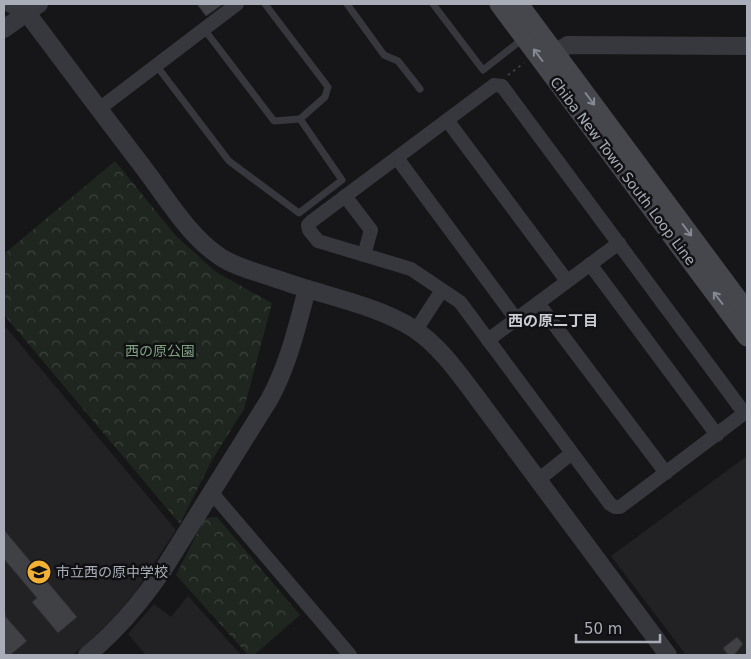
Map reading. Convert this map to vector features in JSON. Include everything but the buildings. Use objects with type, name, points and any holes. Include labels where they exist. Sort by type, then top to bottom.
[{"type":"main road","name":"Chiba New Town South Loop Line","points":[[499,4],[747,337]]},
{"type":"main road","name":"Chiba New Town South Loop Line","points":[[521,4],[555,53],[747,311]]},
{"type":"street","points":[[99,109],[238,4]]},
{"type":"street","points":[[4,29],[19,6],[175,210],[206,245],[220,257],[307,289],[380,312],[416,330],[456,371],[665,654]]},
{"type":"street","points":[[555,53],[568,46],[747,46]]},
{"type":"street","points":[[494,85],[502,86],[742,410],[742,416],[620,507],[610,504],[460,302],[411,269],[318,241],[309,230],[308,225],[312,221],[447,120],[494,85]]},
{"type":"street","points":[[447,120],[567,281]]},
{"type":"street","points":[[397,158],[516,319]]},
{"type":"street","points":[[346,196],[371,230],[364,255]]},
{"type":"street","points":[[488,340],[619,243]]},
{"type":"street","points":[[590,264],[717,435]]},
{"type":"street","points":[[87,655],[124,620],[145,596],[212,493],[278,383],[293,342],[307,289]]},
{"type":"street","points":[[416,330],[442,290]]},
{"type":"street","points":[[538,303],[666,473]]},
{"type":"street","points":[[538,480],[572,453]]},
{"type":"street","points":[[212,493],[350,655]]},
{"type":"lane","points":[[204,29],[274,121],[300,119],[325,97],[328,86],[265,4]]},
{"type":"lane","points":[[347,4],[384,55],[398,61],[420,89]]},
{"type":"lane","points":[[434,4],[483,70],[524,38]]},
{"type":"lane","points":[[156,65],[229,161],[299,214],[342,180],[300,119]]},
{"type":"path","points":[[494,85],[536,54]]},
{"type":"shaded area","points":[[4,325],[176,530],[136,591],[117,614],[90,641],[72,655],[4,655]]},
{"type":"shaded area","points":[[747,456],[747,655],[686,655],[611,556]]},
{"type":"shaded area","points":[[188,596],[241,655],[146,655],[128,634],[154,604],[171,617]]},
{"type":"green space","name":"西の原公園","points":[[115,161],[176,236],[216,272],[272,303],[244,409],[212,460],[180,524],[4,315],[4,254]]},
{"type":"green space","points":[[217,517],[300,615],[254,655],[248,655],[176,575],[205,518]]},
{"type":"place","name":"市立西の原中学校","points":[[39,572]]},
{"type":"district","name":"西の原二丁目","points":[[553,321]]}]
